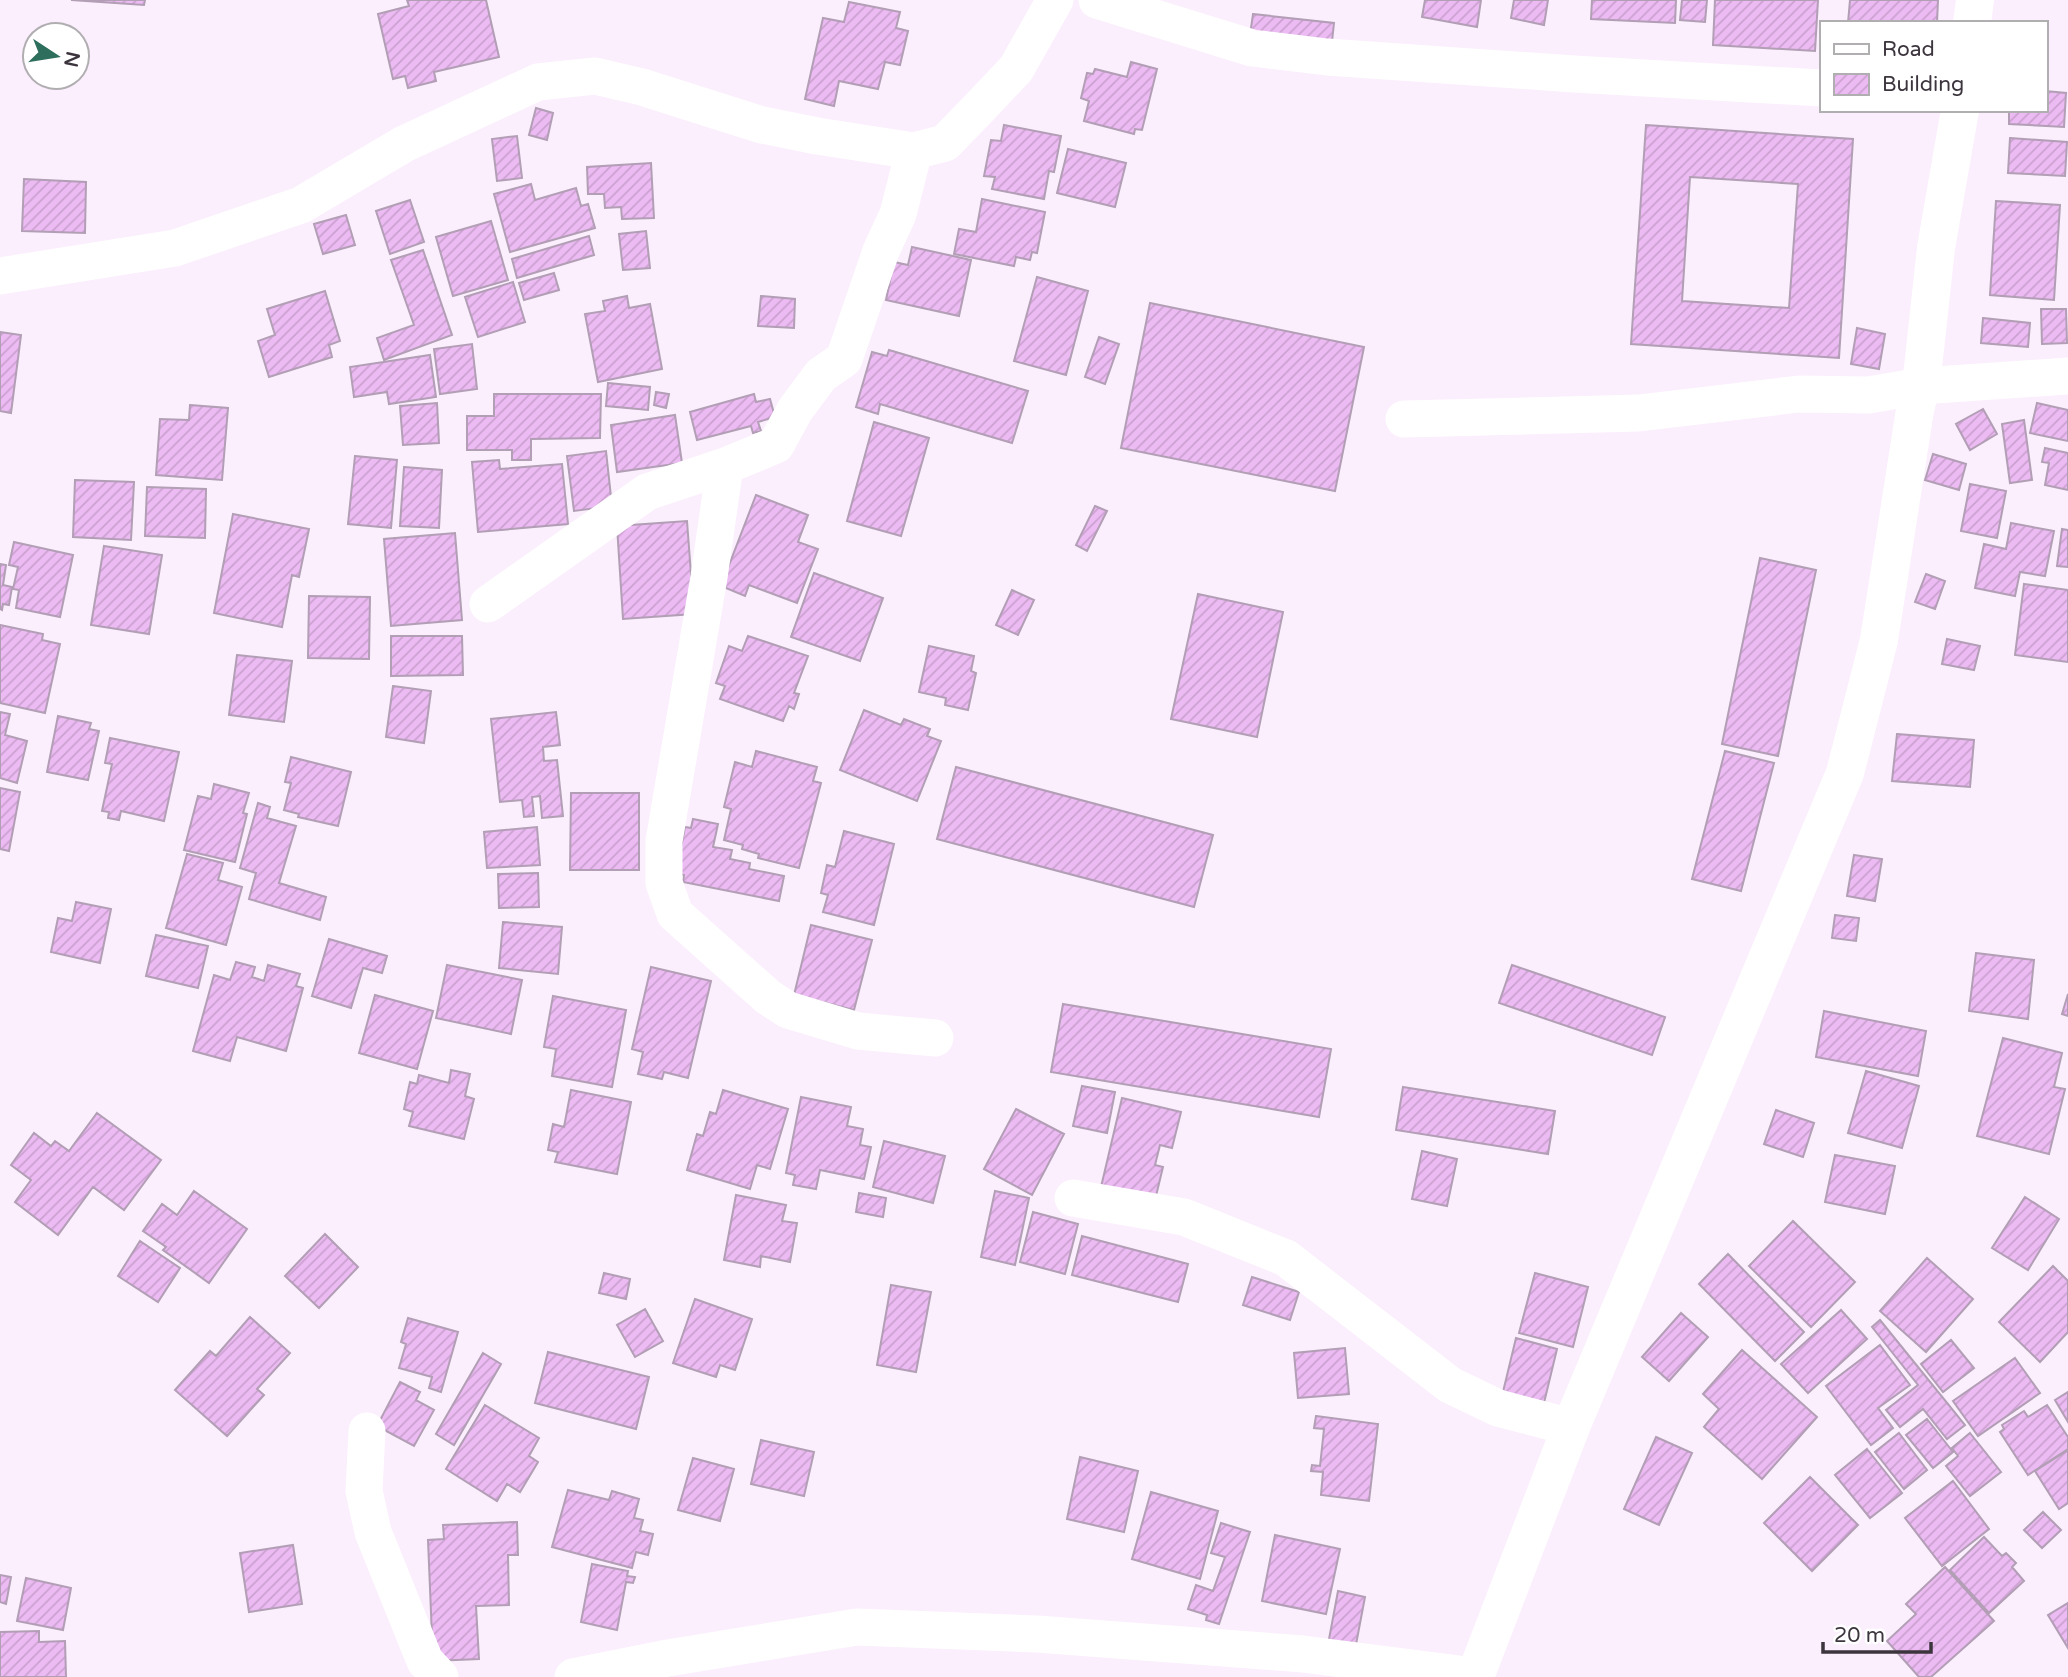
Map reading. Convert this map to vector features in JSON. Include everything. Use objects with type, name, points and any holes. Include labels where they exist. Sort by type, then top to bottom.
[{"type":"street","points":[[0,276],[175,248],[301,205],[404,144],[538,82],[596,76],[642,87],[762,125],[817,136],[914,151],[945,143],[1016,69],[1055,0]]},
{"type":"street","points":[[1097,0],[1252,48],[1327,57],[1820,88]]},
{"type":"street","points":[[1972,21],[1975,0]]},
{"type":"street","points":[[573,1677],[668,1658],[857,1627],[1037,1634],[1303,1654],[1475,1677],[1571,1427],[1845,773],[1879,640],[1915,410],[1922,386],[1936,247],[1960,112]]},
{"type":"street","points":[[488,604],[647,492],[725,466],[776,445],[795,410],[821,375],[844,359],[881,251],[898,214],[914,151]]},
{"type":"street","points":[[1404,419],[1639,414],[1799,394],[1869,395],[1922,386],[2068,376]]},
{"type":"street","points":[[725,466],[664,841],[664,883],[675,914],[768,997],[788,1010],[858,1031],[935,1038]]},
{"type":"street","points":[[1073,1198],[1184,1217],[1286,1258],[1450,1385],[1498,1408],[1571,1427]]},
{"type":"street","points":[[367,1432],[364,1491],[373,1532],[425,1661],[440,1677]]},
{"type":"building","points":[[71,0],[145,0],[144,5]]},
{"type":"building","points":[[407,0],[486,0],[499,57],[434,72],[436,81],[408,88],[405,76],[393,79],[378,14],[409,6]]},
{"type":"building","points":[[1425,0],[1481,0],[1477,27],[1422,17]]},
{"type":"building","points":[[1514,0],[1548,0],[1544,25],[1511,18]]},
{"type":"building","points":[[1592,0],[1676,0],[1675,23],[1591,19]]},
{"type":"building","points":[[1682,0],[1707,0],[1705,22],[1680,20]]},
{"type":"building","points":[[1715,0],[1818,0],[1815,51],[1713,45]]},
{"type":"building","points":[[1850,0],[1938,0],[1937,21],[1848,21]]},
{"type":"building","points":[[849,2],[900,12],[896,28],[908,31],[900,65],[885,62],[878,89],[839,81],[834,106],[805,99],[823,18],[844,22]]},
{"type":"building","points":[[1253,14],[1334,23],[1331,51],[1249,42]]},
{"type":"building","points":[[1131,62],[1157,69],[1142,130],[1135,129],[1134,134],[1084,121],[1089,101],[1081,98],[1087,73],[1093,74],[1095,69],[1127,77]]},
{"type":"building","points":[[2047,91],[2066,93],[2064,127],[2009,124],[2009,112],[2047,112]]},
{"type":"building","points":[[536,108],[553,113],[547,140],[529,135]]},
{"type":"building","points":[[1004,125],[1061,136],[1054,172],[1049,171],[1044,199],[992,189],[995,177],[984,176],[991,140],[1001,141]]},
{"type":"building","points":[[1646,125],[1853,139],[1839,358],[1631,344]],"holes":[[[1690,177],[1798,184],[1789,308],[1682,301]]]},
{"type":"building","points":[[517,136],[522,178],[497,181],[492,139]]},
{"type":"building","points":[[2010,138],[2067,142],[2065,176],[2008,173]]},
{"type":"building","points":[[1068,149],[1126,163],[1115,207],[1057,193]]},
{"type":"building","points":[[651,163],[654,218],[622,219],[621,207],[605,208],[604,194],[588,194],[587,167]]},
{"type":"building","points":[[24,179],[86,182],[85,233],[22,231]]},
{"type":"building","points":[[531,184],[535,200],[576,188],[581,206],[588,204],[595,228],[510,252],[494,194]]},
{"type":"building","points":[[982,199],[1045,212],[1037,253],[1032,252],[1030,260],[1016,257],[1014,266],[954,254],[959,229],[976,232]]},
{"type":"building","points":[[410,200],[424,242],[390,254],[376,211]]},
{"type":"building","points":[[1996,201],[2060,205],[2054,300],[1990,295]]},
{"type":"building","points":[[346,215],[355,245],[323,254],[314,224]]},
{"type":"building","points":[[491,221],[508,280],[453,296],[436,237]]},
{"type":"building","points":[[646,231],[650,268],[623,270],[619,234]]},
{"type":"building","points":[[589,236],[594,255],[517,278],[512,259]]},
{"type":"building","points":[[912,247],[971,260],[959,316],[886,300],[894,262],[908,265]]},
{"type":"building","points":[[423,250],[452,335],[384,360],[377,338],[414,325],[391,260]]},
{"type":"building","points":[[554,273],[559,290],[524,300],[519,283]]},
{"type":"building","points":[[1037,277],[1088,291],[1066,375],[1014,361]]},
{"type":"building","points":[[513,282],[525,322],[478,337],[465,297]]},
{"type":"building","points":[[325,291],[340,341],[329,345],[332,357],[269,377],[258,341],[275,335],[267,309]]},
{"type":"building","points":[[627,296],[629,308],[650,304],[662,369],[598,382],[585,314],[605,311],[603,301]]},
{"type":"building","points":[[761,296],[795,299],[794,328],[758,326]]},
{"type":"building","points":[[1150,303],[1364,347],[1335,491],[1121,448]]},
{"type":"building","points":[[2041,309],[2066,309],[2067,343],[2042,344]]},
{"type":"building","points":[[1983,318],[2030,323],[2028,347],[1981,343]]},
{"type":"building","points":[[1857,328],[1885,334],[1879,369],[1851,364]]},
{"type":"building","points":[[0,332],[21,335],[11,413],[0,411]]},
{"type":"building","points":[[1099,337],[1119,344],[1105,384],[1085,377]]},
{"type":"building","points":[[472,344],[477,389],[440,394],[434,349]]},
{"type":"building","points":[[889,350],[1028,391],[1012,443],[880,404],[878,414],[856,407],[872,352],[887,356]]},
{"type":"building","points":[[430,355],[436,397],[389,404],[387,392],[354,397],[350,367]]},
{"type":"building","points":[[608,383],[650,387],[648,410],[606,406]]},
{"type":"building","points":[[656,392],[669,394],[666,408],[654,405]]},
{"type":"building","points":[[494,394],[601,394],[600,438],[531,439],[531,460],[512,460],[512,450],[467,450],[467,416],[494,416]]},
{"type":"building","points":[[754,394],[756,402],[770,399],[775,417],[758,422],[761,431],[753,433],[751,426],[697,440],[690,412]]},
{"type":"building","points":[[437,403],[439,443],[403,445],[400,406]]},
{"type":"building","points":[[2037,403],[2068,410],[2068,441],[2030,433]]},
{"type":"building","points":[[190,405],[228,408],[222,480],[156,475],[160,419],[189,420]]},
{"type":"building","points":[[1983,409],[1997,434],[1970,450],[1956,424]]},
{"type":"building","points":[[675,415],[682,463],[617,472],[611,425]]},
{"type":"building","points":[[2024,420],[2032,480],[2010,483],[2002,424]]},
{"type":"building","points":[[874,422],[929,438],[901,536],[847,521]]},
{"type":"building","points":[[2045,448],[2068,453],[2068,490],[2045,485],[2049,463],[2042,462]]},
{"type":"building","points":[[606,451],[612,506],[574,511],[567,456]]},
{"type":"building","points":[[1933,454],[1966,464],[1959,490],[1925,480]]},
{"type":"building","points":[[355,456],[397,460],[391,528],[348,524]]},
{"type":"building","points":[[499,460],[500,469],[562,464],[568,524],[478,532],[472,462]]},
{"type":"building","points":[[404,467],[442,470],[439,528],[400,526]]},
{"type":"building","points":[[75,480],[134,482],[131,540],[73,537]]},
{"type":"building","points":[[1970,484],[2006,491],[1997,538],[1961,531]]},
{"type":"building","points":[[147,487],[206,489],[205,538],[145,536]]},
{"type":"building","points":[[756,495],[808,515],[798,542],[818,549],[797,603],[749,585],[745,596],[721,586]]},
{"type":"building","points":[[1095,506],[1107,511],[1087,551],[1076,545]]},
{"type":"building","points":[[233,514],[309,529],[299,577],[292,575],[282,627],[214,613]]},
{"type":"building","points":[[687,521],[694,614],[623,619],[617,526]]},
{"type":"building","points":[[2011,523],[2054,531],[2045,576],[2020,572],[2015,596],[1975,588],[1984,544],[2006,549]]},
{"type":"building","points":[[2062,529],[2068,530],[2068,567],[2057,566]]},
{"type":"building","points":[[455,533],[462,620],[391,626],[384,539]]},
{"type":"building","points":[[14,542],[73,555],[60,617],[16,608],[19,590],[13,589],[18,567],[9,565]]},
{"type":"building","points":[[104,546],[162,555],[149,634],[91,625]]},
{"type":"building","points":[[1760,558],[1816,570],[1778,756],[1722,744]]},
{"type":"building","points":[[0,564],[6,565],[3,585],[12,587],[9,605],[3,604],[2,610],[0,609]]},
{"type":"building","points":[[814,573],[883,598],[860,661],[791,637]]},
{"type":"building","points":[[1926,574],[1945,581],[1935,609],[1915,602]]},
{"type":"building","points":[[2024,584],[2068,590],[2068,662],[2015,655]]},
{"type":"building","points":[[1012,590],[1034,600],[1018,635],[996,625]]},
{"type":"building","points":[[1198,594],[1283,612],[1257,737],[1171,719]]},
{"type":"building","points":[[309,596],[370,597],[369,659],[308,658]]},
{"type":"building","points":[[0,625],[43,634],[42,640],[60,644],[45,713],[0,703]]},
{"type":"building","points":[[391,636],[462,636],[463,675],[391,676]]},
{"type":"building","points":[[748,636],[808,656],[794,693],[799,694],[794,709],[789,706],[783,721],[720,699],[725,686],[716,683],[729,646],[742,651]]},
{"type":"building","points":[[1947,639],[1980,646],[1974,670],[1942,664]]},
{"type":"building","points":[[929,646],[974,656],[971,671],[976,673],[968,710],[945,705],[946,698],[919,692]]},
{"type":"building","points":[[237,655],[292,661],[284,722],[229,715]]},
{"type":"building","points":[[393,686],[431,691],[424,743],[386,737]]},
{"type":"building","points":[[864,710],[901,725],[904,719],[930,729],[927,736],[941,741],[917,801],[840,770]]},
{"type":"building","points":[[0,712],[10,714],[5,735],[27,741],[17,783],[0,778]]},
{"type":"building","points":[[556,712],[560,745],[543,747],[544,761],[557,760],[563,816],[542,818],[540,796],[532,797],[534,816],[524,817],[522,800],[500,802],[491,719]]},
{"type":"building","points":[[58,716],[91,723],[89,729],[99,731],[88,780],[47,772]]},
{"type":"building","points":[[1897,734],[1974,740],[1970,787],[1892,781]]},
{"type":"building","points":[[110,738],[179,752],[164,821],[121,811],[119,820],[108,818],[109,812],[102,811],[112,764],[105,763]]},
{"type":"building","points":[[756,751],[817,767],[813,781],[821,783],[799,868],[758,858],[759,854],[742,849],[743,845],[724,840],[731,809],[724,807],[735,762],[752,767]]},
{"type":"building","points":[[1725,751],[1774,763],[1741,891],[1692,879]]},
{"type":"building","points":[[291,757],[351,772],[338,826],[298,817],[299,814],[284,810],[291,783],[285,782]]},
{"type":"building","points":[[956,767],[1213,835],[1194,907],[937,839]]},
{"type":"building","points":[[214,784],[249,793],[243,813],[247,814],[235,862],[184,850],[198,796],[211,799]]},
{"type":"building","points":[[0,788],[20,792],[9,851],[0,849]]},
{"type":"building","points":[[571,793],[639,793],[639,870],[570,870]]},
{"type":"building","points":[[258,803],[270,807],[267,818],[296,826],[279,883],[326,897],[320,920],[249,899],[256,873],[240,868]]},
{"type":"building","points":[[693,819],[718,824],[713,847],[732,850],[730,859],[750,863],[749,869],[784,876],[779,901],[683,882],[684,875],[676,873],[685,827],[691,828]]},
{"type":"building","points":[[537,827],[540,865],[487,868],[484,832]]},
{"type":"building","points":[[844,831],[894,844],[874,925],[823,912],[828,895],[821,893],[827,865],[835,867]]},
{"type":"building","points":[[187,854],[223,863],[218,880],[242,887],[226,945],[166,928]]},
{"type":"building","points":[[1854,855],[1882,859],[1875,901],[1847,896]]},
{"type":"building","points":[[538,873],[539,907],[499,908],[498,874]]},
{"type":"building","points":[[76,902],[111,909],[100,963],[51,952],[58,918],[72,921]]},
{"type":"building","points":[[1835,915],[1859,918],[1856,941],[1832,938]]},
{"type":"building","points":[[503,922],[562,927],[558,974],[499,968]]},
{"type":"building","points":[[811,925],[872,940],[854,1010],[794,995]]},
{"type":"building","points":[[156,935],[208,946],[198,988],[146,976]]},
{"type":"building","points":[[329,939],[387,956],[382,973],[363,968],[351,1008],[312,996]]},
{"type":"building","points":[[1976,953],[2034,960],[2028,1019],[1969,1011]]},
{"type":"building","points":[[236,962],[255,967],[252,977],[264,981],[268,965],[300,974],[296,986],[303,988],[286,1051],[237,1037],[230,1061],[193,1051],[214,975],[230,980]]},
{"type":"building","points":[[447,965],[522,980],[511,1034],[436,1018]]},
{"type":"building","points":[[1512,965],[1665,1017],[1652,1055],[1499,1003]]},
{"type":"building","points":[[651,967],[711,981],[688,1078],[664,1072],[662,1079],[638,1074],[643,1052],[632,1049]]},
{"type":"building","points":[[2068,994],[2068,1016],[2062,1014]]},
{"type":"building","points":[[375,995],[433,1011],[417,1069],[359,1053]]},
{"type":"building","points":[[553,996],[626,1010],[612,1087],[552,1076],[556,1049],[544,1047]]},
{"type":"building","points":[[1063,1004],[1331,1049],[1319,1117],[1051,1072]]},
{"type":"building","points":[[1824,1011],[1926,1031],[1918,1076],[1816,1057]]},
{"type":"building","points":[[2003,1038],[2062,1053],[2054,1087],[2065,1089],[2049,1154],[1977,1136]]},
{"type":"building","points":[[451,1070],[470,1074],[465,1096],[474,1099],[464,1139],[409,1126],[413,1112],[404,1109],[410,1082],[417,1084],[419,1075],[449,1083]]},
{"type":"building","points":[[1866,1071],[1919,1086],[1902,1148],[1848,1133]]},
{"type":"building","points":[[1082,1086],[1115,1092],[1107,1133],[1073,1126]]},
{"type":"building","points":[[1403,1087],[1555,1111],[1548,1154],[1396,1130]]},
{"type":"building","points":[[571,1090],[631,1102],[617,1174],[555,1162],[558,1152],[548,1150],[553,1124],[564,1127]]},
{"type":"building","points":[[723,1090],[788,1109],[770,1169],[757,1165],[750,1189],[687,1170],[697,1134],[703,1136],[710,1112],[716,1114]]},
{"type":"building","points":[[801,1097],[851,1107],[847,1126],[863,1129],[860,1145],[871,1147],[864,1179],[820,1170],[816,1189],[793,1185],[795,1175],[786,1173]]},
{"type":"building","points":[[1122,1098],[1181,1112],[1172,1148],[1160,1145],[1155,1165],[1163,1167],[1155,1200],[1101,1187]]},
{"type":"building","points":[[1016,1109],[1064,1134],[1032,1195],[984,1169]]},
{"type":"building","points":[[1776,1110],[1814,1123],[1803,1157],[1764,1144]]},
{"type":"building","points":[[97,1113],[161,1160],[124,1210],[93,1187],[58,1235],[15,1202],[31,1180],[11,1165],[34,1133],[51,1146],[55,1141],[69,1151]]},
{"type":"building","points":[[884,1141],[945,1156],[933,1203],[873,1187]]},
{"type":"building","points":[[1422,1151],[1457,1159],[1447,1206],[1412,1199]]},
{"type":"building","points":[[1835,1155],[1895,1166],[1885,1214],[1825,1202]]},
{"type":"building","points":[[194,1191],[247,1229],[209,1283],[163,1250],[166,1247],[143,1231],[162,1204],[177,1215]]},
{"type":"building","points":[[995,1191],[1029,1198],[1015,1265],[981,1257]]},
{"type":"building","points":[[859,1193],[886,1198],[883,1217],[856,1212]]},
{"type":"building","points":[[736,1195],[786,1205],[782,1221],[797,1223],[790,1262],[761,1256],[760,1267],[724,1260]]},
{"type":"building","points":[[2025,1197],[2059,1219],[2028,1270],[1992,1248]]},
{"type":"building","points":[[1033,1212],[1078,1224],[1065,1274],[1020,1262]]},
{"type":"building","points":[[1793,1221],[1855,1282],[1811,1327],[1749,1266]]},
{"type":"building","points":[[325,1234],[358,1267],[319,1308],[285,1276]]},
{"type":"building","points":[[1082,1236],[1188,1264],[1178,1302],[1072,1275]]},
{"type":"building","points":[[140,1241],[180,1268],[158,1302],[118,1276]]},
{"type":"building","points":[[1728,1254],[1804,1332],[1775,1361],[1699,1284]]},
{"type":"building","points":[[1927,1258],[1973,1299],[1926,1352],[1880,1311]]},
{"type":"building","points":[[2053,1266],[2068,1281],[2068,1332],[2040,1362],[1999,1322]]},
{"type":"building","points":[[604,1273],[630,1279],[626,1299],[599,1293]]},
{"type":"building","points":[[1535,1273],[1588,1287],[1573,1347],[1519,1333]]},
{"type":"building","points":[[1252,1277],[1299,1292],[1290,1320],[1243,1305]]},
{"type":"building","points":[[891,1285],[931,1292],[916,1372],[877,1365]]},
{"type":"building","points":[[695,1299],[752,1319],[735,1370],[720,1365],[716,1377],[673,1363]]},
{"type":"building","points":[[645,1309],[663,1341],[635,1357],[617,1325]]},
{"type":"building","points":[[1841,1310],[1867,1339],[1808,1393],[1781,1364]]},
{"type":"building","points":[[1681,1313],[1708,1337],[1669,1381],[1642,1357]]},
{"type":"building","points":[[250,1317],[290,1353],[257,1389],[264,1395],[227,1436],[175,1390],[210,1351],[216,1356]]},
{"type":"building","points":[[408,1318],[458,1332],[441,1392],[429,1388],[432,1377],[399,1368],[406,1344],[401,1342]]},
{"type":"building","points":[[1880,1320],[1965,1425],[1947,1439],[1923,1409],[1900,1427],[1886,1410],[1918,1385],[1872,1327]]},
{"type":"building","points":[[1516,1338],[1557,1349],[1543,1407],[1502,1396]]},
{"type":"building","points":[[1951,1340],[1974,1368],[1943,1392],[1921,1364]]},
{"type":"building","points":[[1880,1345],[1910,1385],[1878,1408],[1893,1428],[1871,1445],[1826,1386]]},
{"type":"building","points":[[1345,1348],[1349,1394],[1298,1398],[1294,1353]]},
{"type":"building","points":[[1742,1350],[1817,1417],[1762,1479],[1704,1427],[1719,1409],[1703,1394]]},
{"type":"building","points":[[548,1352],[649,1377],[636,1429],[535,1403]]},
{"type":"building","points":[[483,1353],[501,1364],[454,1445],[436,1434]]},
{"type":"building","points":[[2015,1358],[2040,1393],[1978,1436],[1953,1401]]},
{"type":"building","points":[[400,1382],[420,1392],[416,1400],[434,1410],[414,1446],[377,1426]]},
{"type":"building","points":[[2068,1392],[2068,1422],[2055,1400]]},
{"type":"building","points":[[485,1405],[539,1438],[529,1456],[538,1462],[520,1492],[507,1484],[497,1501],[446,1469]]},
{"type":"building","points":[[2047,1405],[2068,1437],[2068,1449],[2028,1475],[2000,1432],[2004,1429],[2002,1425],[2024,1411],[2028,1417]]},
{"type":"building","points":[[1316,1416],[1378,1424],[1369,1501],[1321,1495],[1323,1472],[1311,1471],[1312,1465],[1320,1466],[1324,1429],[1314,1428]]},
{"type":"building","points":[[1927,1419],[1953,1452],[1933,1468],[1906,1435]]},
{"type":"building","points":[[1899,1433],[1927,1470],[1904,1489],[1875,1452]]},
{"type":"building","points":[[1970,1433],[2001,1472],[1970,1496],[1946,1466],[1958,1456],[1952,1448]]},
{"type":"building","points":[[1656,1437],[1692,1453],[1659,1525],[1624,1509]]},
{"type":"building","points":[[761,1440],[814,1452],[804,1496],[751,1484]]},
{"type":"building","points":[[1867,1449],[1902,1493],[1870,1518],[1835,1475]]},
{"type":"building","points":[[2068,1450],[2068,1503],[2059,1509],[2035,1471]]},
{"type":"building","points":[[1080,1457],[1138,1471],[1124,1532],[1067,1519]]},
{"type":"building","points":[[693,1458],[734,1469],[720,1521],[678,1510]]},
{"type":"building","points":[[1810,1477],[1858,1525],[1812,1571],[1764,1523]]},
{"type":"building","points":[[1953,1481],[1989,1529],[1942,1566],[1905,1518]]},
{"type":"building","points":[[568,1490],[609,1500],[612,1491],[639,1499],[634,1518],[643,1520],[640,1531],[653,1534],[648,1555],[636,1552],[632,1568],[552,1547]]},
{"type":"building","points":[[1151,1492],[1218,1511],[1200,1579],[1132,1559]]},
{"type":"building","points":[[2043,1512],[2061,1530],[2042,1548],[2024,1530]]},
{"type":"building","points":[[517,1522],[518,1555],[508,1555],[509,1605],[476,1606],[479,1659],[433,1661],[428,1540],[444,1539],[443,1525]]},
{"type":"building","points":[[1221,1523],[1250,1532],[1219,1624],[1206,1620],[1207,1615],[1188,1609],[1196,1585],[1213,1591],[1225,1557],[1211,1553]]},
{"type":"building","points":[[1275,1535],[1340,1549],[1326,1614],[1262,1601]]},
{"type":"building","points":[[1984,1537],[2002,1556],[2006,1553],[2016,1563],[2012,1567],[2024,1581],[1989,1613],[1950,1570]]},
{"type":"building","points":[[293,1545],[302,1604],[249,1612],[240,1553]]},
{"type":"building","points":[[592,1564],[628,1571],[627,1576],[635,1577],[633,1583],[626,1582],[617,1630],[581,1622]]},
{"type":"building","points":[[1945,1567],[1994,1621],[1931,1677],[1919,1677],[1887,1641],[1916,1614],[1906,1604]]},
{"type":"building","points":[[0,1575],[11,1577],[6,1604],[0,1602]]},
{"type":"building","points":[[26,1578],[71,1588],[63,1630],[17,1621]]},
{"type":"building","points":[[1338,1591],[1365,1597],[1354,1655],[1327,1650]]},
{"type":"building","points":[[2068,1603],[2068,1648],[2048,1615]]},
{"type":"building","points":[[39,1631],[39,1642],[65,1641],[66,1677],[0,1677],[0,1632]]}]
